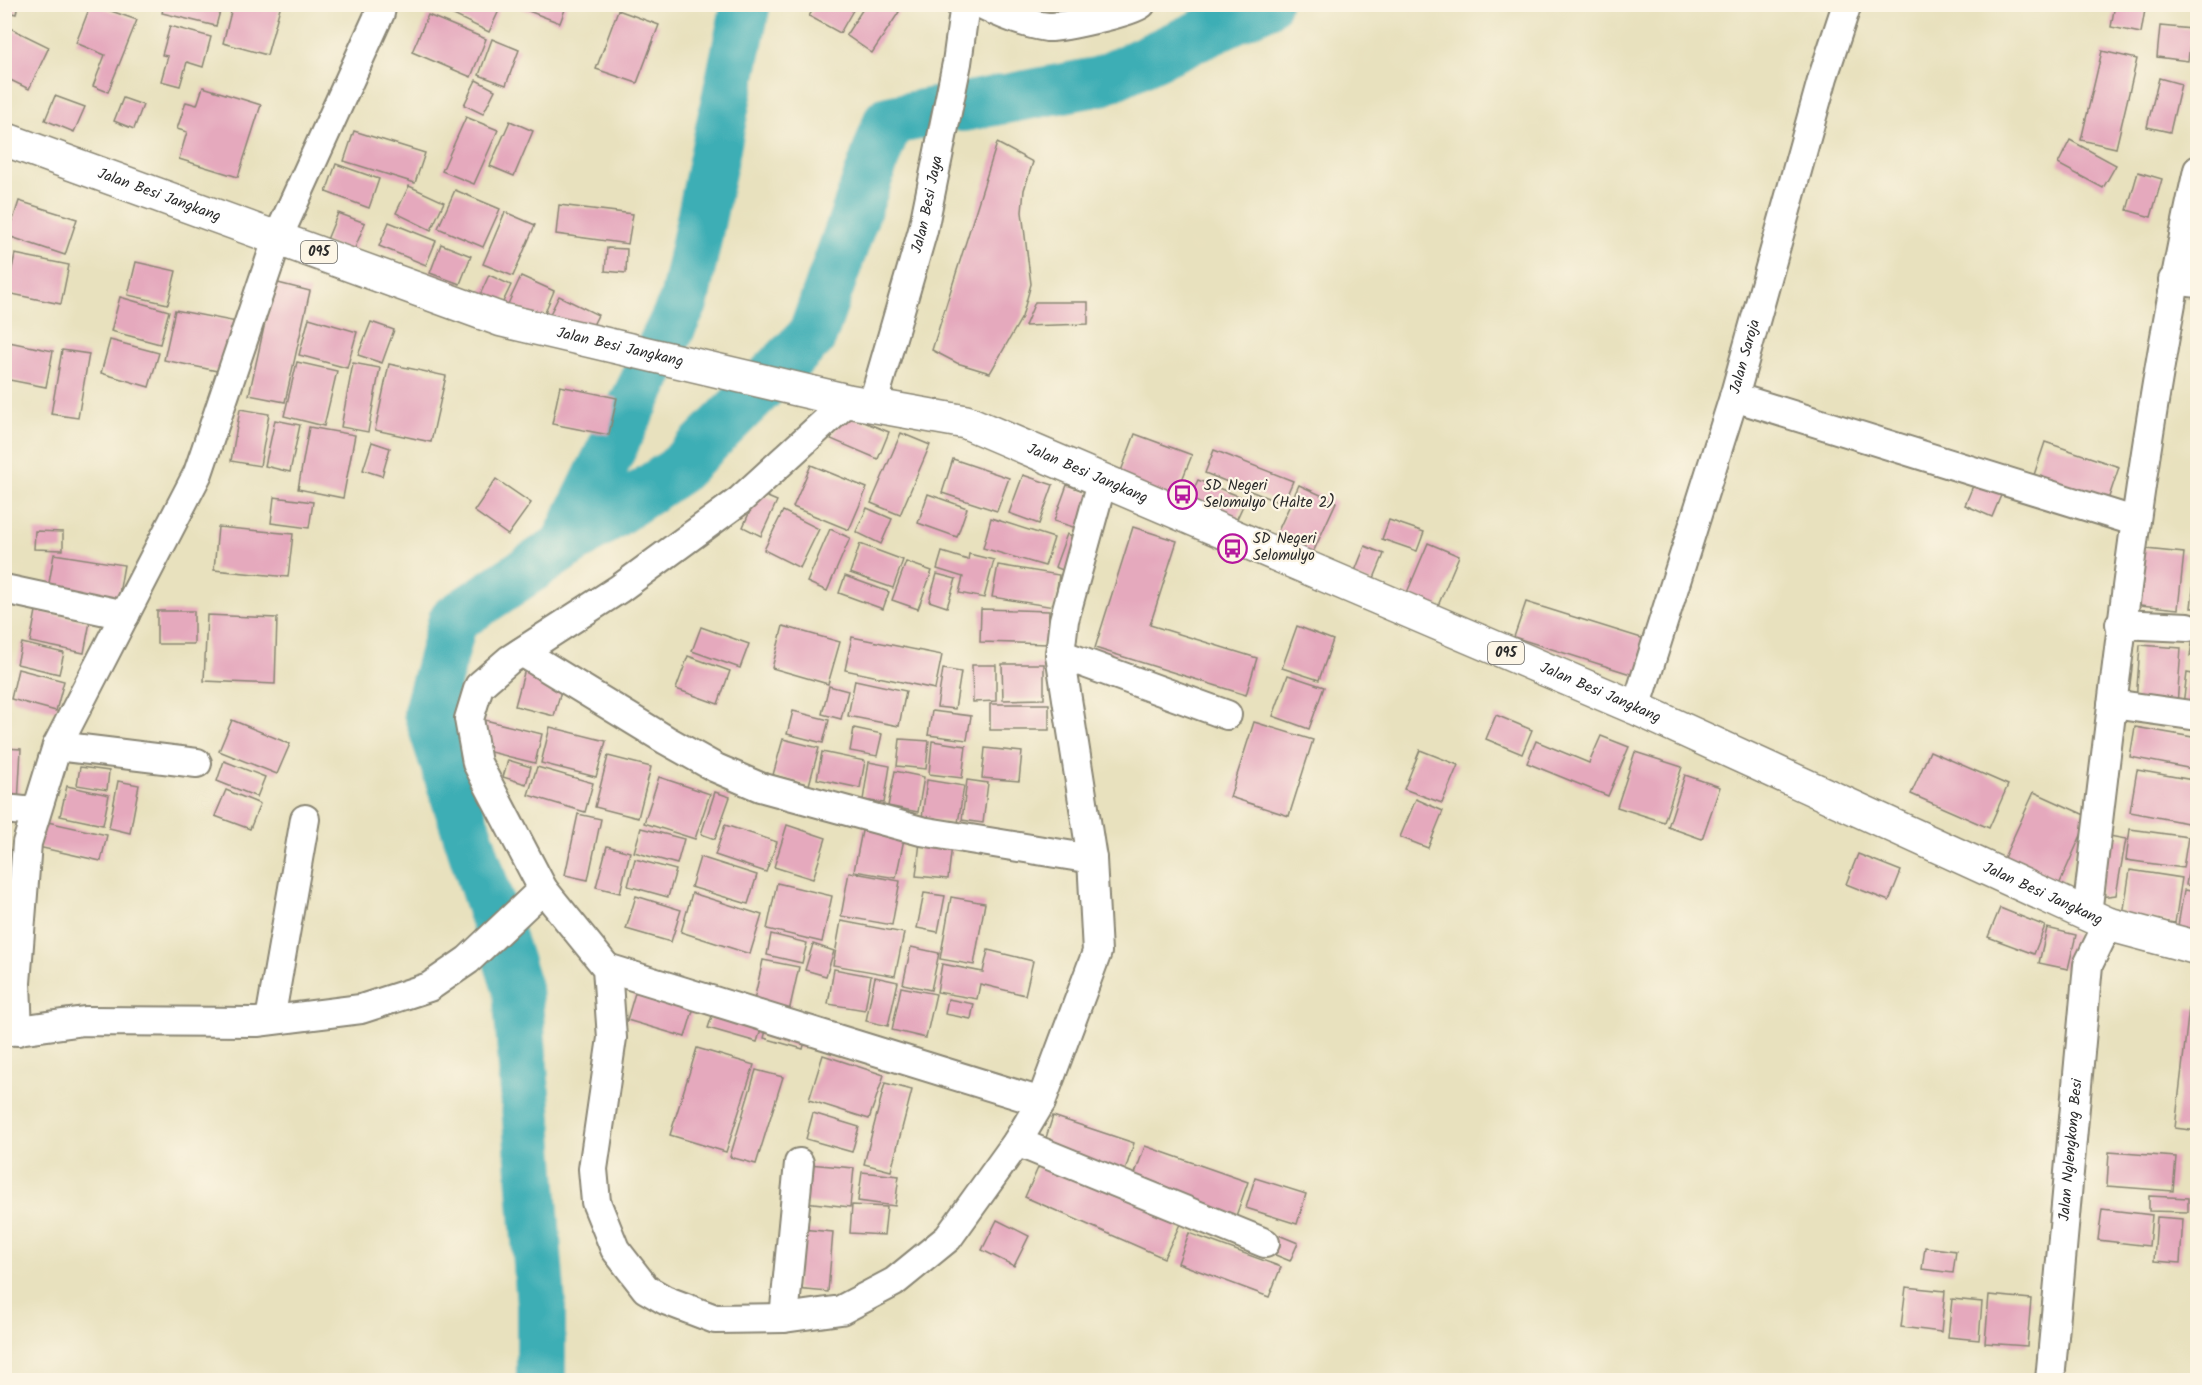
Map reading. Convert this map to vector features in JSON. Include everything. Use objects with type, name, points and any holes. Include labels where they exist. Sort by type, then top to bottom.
[{"type":"main road","name":"Jalan Besi Jangkang","points":[[4,139],[502,320],[804,390],[966,422],[1636,708],[2098,919],[2198,948]]},
{"type":"street","points":[[381,4],[380,13],[278,237],[198,473],[57,746],[34,812],[27,843],[11,1031],[84,1021],[270,1020],[361,1009],[429,987],[468,960],[543,890]]},
{"type":"street","name":"Jalan Besi Jaya","points":[[860,402],[923,230],[957,63],[965,4]]},
{"type":"street","points":[[981,4],[1005,15],[1048,27],[1113,15],[1141,4]]},
{"type":"street","name":"Jalan Saroja","points":[[1636,708],[1734,397],[1823,78],[1847,4]]},
{"type":"street","name":"Jalan Nglengkong Besi","points":[[2050,1380],[2088,965],[2098,919],[2112,704],[2120,624],[2134,522],[2185,281],[2198,170]]},
{"type":"street","points":[[1734,397],[2134,522]]},
{"type":"street","points":[[860,402],[739,501],[619,589],[522,652],[480,686],[469,718],[477,764],[543,890],[608,968],[1041,1102]]},
{"type":"street","points":[[608,968],[612,1038],[593,1169],[596,1202],[615,1249],[646,1289],[665,1300],[715,1319],[784,1318],[841,1310],[894,1282],[948,1238],[1017,1142],[1041,1102],[1097,952],[1092,859],[1060,654],[1064,620],[1102,482]]},
{"type":"street","points":[[4,589],[125,615]]},
{"type":"street","points":[[2120,624],[2188,627]]},
{"type":"street","points":[[522,652],[666,740],[716,768],[760,787],[921,831],[1092,859]]},
{"type":"street","points":[[1060,654],[1227,715]]},
{"type":"street","points":[[2112,704],[2198,717]]},
{"type":"street","points":[[57,746],[196,763]]},
{"type":"street","points":[[4,809],[34,812]]},
{"type":"street","points":[[270,1020],[305,819]]},
{"type":"street","points":[[1017,1142],[1265,1243]]},
{"type":"street","points":[[784,1318],[800,1163]]},
{"type":"building","points":[[4,4],[18,4],[16,14],[4,11]]},
{"type":"building","points":[[91,4],[137,20],[108,92],[93,86],[105,55],[76,43]]},
{"type":"building","points":[[164,4],[222,4],[216,26],[162,13]]},
{"type":"building","points":[[233,4],[281,4],[267,55],[223,43]]},
{"type":"building","points":[[448,4],[502,4],[489,32],[445,11]]},
{"type":"building","points":[[519,4],[567,4],[560,23],[518,7]]},
{"type":"building","points":[[866,4],[887,4],[899,12],[872,53],[846,35]]},
{"type":"building","points":[[2115,4],[2146,4],[2141,33],[2111,27]]},
{"type":"building","points":[[816,5],[856,5],[840,33],[809,16]]},
{"type":"building","points":[[618,10],[659,25],[637,83],[596,69]]},
{"type":"building","points":[[428,15],[486,39],[471,77],[412,52]]},
{"type":"building","points":[[170,26],[211,37],[203,67],[187,62],[180,86],[161,81],[168,56],[162,55]]},
{"type":"building","points":[[2160,26],[2192,29],[2188,61],[2157,57]]},
{"type":"building","points":[[10,28],[49,47],[29,89],[4,77],[4,39]]},
{"type":"building","points":[[492,39],[519,50],[506,85],[479,75]]},
{"type":"building","points":[[2102,51],[2137,59],[2116,148],[2081,140]]},
{"type":"building","points":[[2159,78],[2181,84],[2170,132],[2147,127]]},
{"type":"building","points":[[476,80],[495,90],[483,114],[464,105]]},
{"type":"building","points":[[203,87],[261,105],[238,177],[179,159],[187,132],[177,129],[186,102],[197,105]]},
{"type":"building","points":[[55,96],[85,107],[74,132],[45,120]]},
{"type":"building","points":[[123,98],[143,105],[134,129],[114,121]]},
{"type":"building","points":[[466,117],[498,130],[474,184],[442,171]]},
{"type":"building","points":[[510,121],[533,131],[514,176],[490,166]]},
{"type":"building","points":[[354,131],[425,153],[415,183],[344,161]]},
{"type":"building","points":[[2070,140],[2116,165],[2103,188],[2058,164]]},
{"type":"building","points":[[997,143],[1033,162],[1024,190],[1022,212],[1031,284],[1022,317],[990,373],[957,363],[932,350]]},
{"type":"building","points":[[336,164],[379,179],[369,208],[326,192]]},
{"type":"building","points":[[2138,172],[2162,179],[2151,217],[2127,210]]},
{"type":"building","points":[[409,186],[444,202],[431,230],[396,213]]},
{"type":"building","points":[[455,190],[500,209],[483,247],[438,228]]},
{"type":"building","points":[[19,201],[77,219],[65,255],[8,236]]},
{"type":"building","points":[[559,205],[633,214],[628,244],[556,234]]},
{"type":"building","points":[[505,212],[535,225],[513,276],[483,264]]},
{"type":"building","points":[[338,213],[365,223],[353,253],[326,242]]},
{"type":"building","points":[[389,222],[436,241],[426,265],[379,246]]},
{"type":"building","points":[[441,244],[471,256],[460,284],[430,273]]},
{"type":"building","points":[[607,248],[627,249],[626,273],[605,271]]},
{"type":"building","points":[[15,254],[69,265],[61,304],[7,293]]},
{"type":"building","points":[[136,262],[176,271],[168,304],[128,295]]},
{"type":"building","points":[[489,275],[511,285],[501,306],[479,297]]},
{"type":"building","points":[[521,276],[554,291],[542,319],[508,304]]},
{"type":"building","points":[[274,282],[310,291],[285,402],[249,395]]},
{"type":"building","points":[[559,296],[598,315],[588,335],[549,316]]},
{"type":"building","points":[[120,297],[169,311],[160,344],[111,331]]},
{"type":"building","points":[[1035,302],[1088,302],[1088,324],[1025,326]]},
{"type":"building","points":[[175,310],[237,322],[227,373],[164,360]]},
{"type":"building","points":[[309,318],[357,332],[347,368],[299,355]]},
{"type":"building","points":[[371,322],[394,330],[382,363],[358,355]]},
{"type":"building","points":[[110,340],[159,353],[149,387],[101,373]]},
{"type":"building","points":[[4,341],[53,351],[46,387],[4,379]]},
{"type":"building","points":[[62,350],[89,354],[78,418],[51,414]]},
{"type":"building","points":[[297,362],[337,371],[324,426],[284,416]]},
{"type":"building","points":[[353,363],[380,368],[368,432],[341,427]]},
{"type":"building","points":[[389,364],[446,376],[431,442],[375,430]]},
{"type":"building","points":[[560,386],[617,398],[609,435],[552,424]]},
{"type":"building","points":[[240,409],[269,414],[260,466],[231,461]]},
{"type":"building","points":[[844,414],[889,432],[878,459],[831,439]]},
{"type":"building","points":[[275,420],[300,425],[290,472],[265,466]]},
{"type":"building","points":[[309,427],[355,435],[343,498],[298,489]]},
{"type":"building","points":[[901,433],[930,445],[900,515],[871,503]]},
{"type":"building","points":[[1135,434],[1192,455],[1174,500],[1118,479]]},
{"type":"building","points":[[372,442],[390,448],[382,476],[363,470]]},
{"type":"building","points":[[2045,442],[2119,467],[2106,506],[2032,481]]},
{"type":"building","points":[[1214,450],[1293,481],[1283,504],[1205,473]]},
{"type":"building","points":[[953,459],[1009,478],[997,511],[942,493]]},
{"type":"building","points":[[811,465],[867,488],[849,530],[793,507]]},
{"type":"building","points":[[1023,475],[1053,485],[1039,524],[1009,513]]},
{"type":"building","points":[[496,479],[531,503],[508,535],[474,511]]},
{"type":"building","points":[[1198,480],[1246,499],[1235,523],[1187,504]]},
{"type":"building","points":[[1975,481],[2002,493],[1992,517],[1965,505]]},
{"type":"building","points":[[1067,485],[1097,496],[1086,531],[1054,521]]},
{"type":"building","points":[[1299,485],[1336,502],[1310,559],[1273,542]]},
{"type":"building","points":[[758,493],[777,501],[761,536],[743,527]]},
{"type":"building","points":[[928,494],[967,508],[957,537],[918,523]]},
{"type":"building","points":[[274,497],[313,502],[309,528],[271,523]]},
{"type":"building","points":[[867,508],[892,519],[881,544],[856,532]]},
{"type":"building","points":[[783,511],[819,529],[800,568],[764,550]]},
{"type":"building","points":[[991,518],[1054,538],[1045,566],[983,548]]},
{"type":"building","points":[[1389,520],[1424,532],[1417,551],[1382,539]]},
{"type":"building","points":[[218,527],[293,534],[288,577],[214,570]]},
{"type":"building","points":[[1133,527],[1177,541],[1150,625],[1257,658],[1246,695],[1095,648]]},
{"type":"building","points":[[830,529],[850,538],[827,591],[807,582]]},
{"type":"building","points":[[35,531],[63,532],[63,550],[34,549]]},
{"type":"building","points":[[1067,534],[1086,541],[1073,574],[1055,567]]},
{"type":"building","points":[[1428,543],[1459,556],[1437,608],[1406,595]]},
{"type":"building","points":[[860,544],[903,560],[893,588],[850,573]]},
{"type":"building","points":[[1365,546],[1384,554],[1372,583],[1353,576]]},
{"type":"building","points":[[2136,548],[2184,553],[2178,609],[2131,604]]},
{"type":"building","points":[[942,552],[968,560],[969,554],[994,560],[984,598],[959,593],[963,577],[937,569]]},
{"type":"building","points":[[54,554],[124,565],[118,600],[48,589]]},
{"type":"building","points":[[4,560],[9,560],[9,576],[4,576]]},
{"type":"building","points":[[2196,561],[2198,561],[2198,608],[2191,608]]},
{"type":"building","points":[[906,562],[932,571],[918,609],[892,600]]},
{"type":"building","points":[[998,565],[1059,575],[1054,607],[992,597]]},
{"type":"building","points":[[937,574],[956,579],[947,607],[929,601]]},
{"type":"building","points":[[845,576],[889,592],[883,609],[839,593]]},
{"type":"building","points":[[1526,602],[1651,641],[1640,677],[1514,637]]},
{"type":"building","points":[[981,609],[1049,611],[1048,644],[980,642]]},
{"type":"building","points":[[36,611],[90,622],[84,653],[30,642]]},
{"type":"building","points":[[157,611],[194,611],[194,644],[157,644]]},
{"type":"building","points":[[207,615],[277,618],[275,684],[204,681]]},
{"type":"building","points":[[2196,621],[2198,621],[2198,656],[2190,656]]},
{"type":"building","points":[[783,626],[840,642],[828,684],[772,668]]},
{"type":"building","points":[[1297,626],[1333,640],[1319,680],[1282,668]]},
{"type":"building","points":[[701,627],[749,644],[740,668],[692,651]]},
{"type":"building","points":[[852,637],[942,655],[935,689],[845,670]]},
{"type":"building","points":[[22,643],[64,653],[59,674],[17,664]]},
{"type":"building","points":[[2140,645],[2181,648],[2177,706],[2136,702]]},
{"type":"building","points":[[688,656],[730,671],[718,704],[676,689]]},
{"type":"building","points":[[1002,664],[1044,664],[1044,699],[1003,700]]},
{"type":"building","points":[[972,665],[996,665],[996,701],[973,702]]},
{"type":"building","points":[[18,669],[64,681],[56,711],[11,699]]},
{"type":"building","points":[[525,669],[564,680],[554,716],[515,706]]},
{"type":"building","points":[[943,669],[961,672],[955,709],[937,707]]},
{"type":"building","points":[[2187,673],[2198,675],[2198,707],[2183,705]]},
{"type":"building","points":[[1288,675],[1324,687],[1309,729],[1273,716]]},
{"type":"building","points":[[855,680],[906,691],[899,726],[848,716]]},
{"type":"building","points":[[829,686],[848,691],[841,719],[822,714]]},
{"type":"building","points":[[990,704],[1049,704],[1049,730],[990,730]]},
{"type":"building","points":[[793,711],[829,720],[823,743],[787,734]]},
{"type":"building","points":[[932,711],[971,716],[967,740],[928,735]]},
{"type":"building","points":[[1496,715],[1532,730],[1522,754],[1486,739]]},
{"type":"building","points":[[232,720],[290,744],[277,774],[219,751]]},
{"type":"building","points":[[485,720],[542,734],[535,763],[478,749]]},
{"type":"building","points":[[1254,722],[1313,740],[1289,816],[1230,797]]},
{"type":"building","points":[[550,727],[606,741],[596,777],[541,763]]},
{"type":"building","points":[[2135,727],[2198,738],[2198,770],[2130,757]]},
{"type":"building","points":[[854,728],[882,734],[877,756],[850,751]]},
{"type":"building","points":[[1601,736],[1629,747],[1608,796],[1527,763],[1536,741],[1589,763]]},
{"type":"building","points":[[783,739],[819,748],[809,785],[773,775]]},
{"type":"building","points":[[900,739],[929,741],[926,769],[897,766]]},
{"type":"building","points":[[932,741],[966,746],[962,778],[929,774]]},
{"type":"building","points":[[4,748],[21,749],[18,804],[4,804]]},
{"type":"building","points":[[985,748],[1022,752],[1019,781],[982,778]]},
{"type":"building","points":[[1420,750],[1458,765],[1442,803],[1404,789]]},
{"type":"building","points":[[1930,751],[2008,785],[1989,828],[1911,794]]},
{"type":"building","points":[[822,752],[865,761],[860,788],[817,779]]},
{"type":"building","points":[[1635,752],[1682,767],[1664,822],[1617,807]]},
{"type":"building","points":[[608,756],[651,767],[638,818],[595,807]]},
{"type":"building","points":[[508,760],[531,767],[526,784],[503,777]]},
{"type":"building","points":[[224,761],[265,777],[257,797],[217,781]]},
{"type":"building","points":[[869,762],[890,766],[884,803],[863,800]]},
{"type":"building","points":[[80,767],[109,771],[107,790],[77,785]]},
{"type":"building","points":[[537,767],[593,783],[585,812],[528,795]]},
{"type":"building","points":[[2137,770],[2198,781],[2198,825],[2130,812]]},
{"type":"building","points":[[895,771],[924,777],[918,812],[888,806]]},
{"type":"building","points":[[1685,775],[1720,787],[1702,839],[1668,827]]},
{"type":"building","points":[[659,777],[710,794],[695,839],[644,823]]},
{"type":"building","points":[[927,780],[964,786],[958,823],[922,818]]},
{"type":"building","points":[[967,780],[988,783],[983,823],[962,820]]},
{"type":"building","points":[[118,781],[139,785],[130,833],[109,828]]},
{"type":"building","points":[[67,786],[109,795],[103,825],[60,816]]},
{"type":"building","points":[[226,790],[260,804],[250,829],[215,816]]},
{"type":"building","points":[[715,792],[730,797],[715,839],[701,834]]},
{"type":"building","points":[[2034,792],[2089,817],[2059,885],[2003,860]]},
{"type":"building","points":[[1416,799],[1443,811],[1428,848],[1400,837]]},
{"type":"building","points":[[578,814],[601,819],[588,880],[565,875]]},
{"type":"building","points":[[43,821],[107,835],[101,861],[38,847]]},
{"type":"building","points":[[725,825],[777,842],[766,872],[715,855]]},
{"type":"building","points":[[787,825],[826,838],[813,879],[774,867]]},
{"type":"building","points":[[863,826],[905,834],[896,878],[854,871]]},
{"type":"building","points":[[641,828],[684,839],[677,864],[634,852]]},
{"type":"building","points":[[2130,829],[2188,837],[2183,868],[2126,860]]},
{"type":"building","points":[[2104,835],[2126,839],[2116,895],[2100,897]]},
{"type":"building","points":[[2194,837],[2198,838],[2198,887],[2186,885]]},
{"type":"building","points":[[920,842],[952,845],[948,879],[916,876]]},
{"type":"building","points":[[607,846],[630,852],[620,893],[596,887]]},
{"type":"building","points":[[1858,854],[1901,871],[1889,901],[1846,884]]},
{"type":"building","points":[[700,857],[757,875],[748,904],[691,887]]},
{"type":"building","points":[[635,859],[676,870],[668,897],[628,886]]},
{"type":"building","points":[[2130,870],[2182,878],[2175,923],[2123,915]]},
{"type":"building","points":[[849,872],[900,881],[892,925],[841,916]]},
{"type":"building","points":[[777,883],[832,896],[822,942],[767,929]]},
{"type":"building","points":[[2184,890],[2198,892],[2198,936],[2177,932]]},
{"type":"building","points":[[692,893],[762,915],[750,954],[681,932]]},
{"type":"building","points":[[924,893],[945,896],[938,932],[917,928]]},
{"type":"building","points":[[636,896],[681,910],[671,942],[626,929]]},
{"type":"building","points":[[951,897],[985,903],[974,965],[940,959]]},
{"type":"building","points":[[2000,908],[2045,926],[2034,954],[1988,937]]},
{"type":"building","points":[[841,921],[904,933],[895,976],[833,965]]},
{"type":"building","points":[[2047,928],[2076,935],[2068,969],[2039,963]]},
{"type":"building","points":[[771,934],[807,943],[802,963],[767,955]]},
{"type":"building","points":[[813,944],[834,951],[826,976],[805,970]]},
{"type":"building","points":[[911,947],[939,953],[931,990],[903,984]]},
{"type":"building","points":[[988,950],[1033,961],[1025,995],[980,984],[977,999],[937,992],[942,964],[983,972]]},
{"type":"building","points":[[763,960],[799,967],[788,1016],[752,1009]]},
{"type":"building","points":[[834,969],[871,976],[865,1010],[828,1004]]},
{"type":"building","points":[[875,977],[898,982],[888,1026],[866,1021]]},
{"type":"building","points":[[637,986],[695,1004],[685,1037],[627,1020]]},
{"type":"building","points":[[901,987],[936,994],[926,1038],[892,1030]]},
{"type":"building","points":[[948,999],[974,1004],[971,1019],[945,1014]]},
{"type":"building","points":[[2189,1008],[2198,1009],[2198,1131],[2175,1128]]},
{"type":"building","points":[[713,1013],[762,1026],[757,1042],[708,1028]]},
{"type":"building","points":[[768,1023],[807,1034],[803,1049],[764,1038]]},
{"type":"building","points":[[697,1048],[754,1065],[726,1152],[670,1135]]},
{"type":"building","points":[[823,1055],[884,1075],[869,1119],[809,1100]]},
{"type":"building","points":[[756,1070],[783,1077],[756,1164],[730,1157]]},
{"type":"building","points":[[885,1083],[912,1090],[891,1171],[864,1164]]},
{"type":"building","points":[[813,1113],[859,1127],[852,1152],[806,1139]]},
{"type":"building","points":[[1053,1116],[1134,1143],[1124,1174],[1043,1147]]},
{"type":"building","points":[[1145,1146],[1248,1182],[1236,1216],[1133,1179]]},
{"type":"building","points":[[2109,1152],[2176,1157],[2173,1191],[2107,1186]]},
{"type":"building","points":[[1042,1159],[1182,1220],[1164,1258],[1025,1197]]},
{"type":"building","points":[[808,1164],[854,1168],[850,1207],[804,1202]]},
{"type":"building","points":[[862,1172],[899,1176],[895,1206],[858,1201]]},
{"type":"building","points":[[1255,1178],[1306,1194],[1297,1224],[1246,1208]]},
{"type":"building","points":[[2149,1196],[2188,1198],[2188,1212],[2149,1211]]},
{"type":"building","points":[[852,1205],[887,1207],[884,1235],[850,1233]]},
{"type":"building","points":[[2102,1209],[2152,1215],[2149,1246],[2098,1240]]},
{"type":"building","points":[[2157,1217],[2183,1219],[2180,1263],[2154,1261]]},
{"type":"building","points":[[997,1220],[1029,1236],[1014,1266],[982,1250]]},
{"type":"building","points":[[801,1229],[833,1232],[828,1292],[796,1289]]},
{"type":"building","points":[[1189,1233],[1281,1267],[1269,1297],[1178,1263]]},
{"type":"building","points":[[1276,1234],[1298,1243],[1290,1261],[1268,1252]]},
{"type":"building","points":[[1925,1247],[1956,1251],[1953,1273],[1922,1269]]},
{"type":"building","points":[[1906,1287],[1945,1291],[1941,1332],[1901,1327]]},
{"type":"building","points":[[1989,1295],[2031,1299],[2027,1346],[1985,1343]]},
{"type":"building","points":[[1952,1299],[1982,1302],[1979,1340],[1948,1337]]},
{"type":"waterway","points":[[565,544],[684,301],[746,4]]},
{"type":"waterway","points":[[963,107],[1101,81],[1266,4]]},
{"type":"waterway","points":[[541,1380],[541,1305],[517,988],[428,712],[453,620],[677,471],[812,336],[888,121],[933,112]]},
{"type":"place","name":"SD Negeri Selomulyo (Halte 2)","points":[[1183,495]]},
{"type":"place","name":"SD Negeri Selomulyo","points":[[1232,548]]}]
